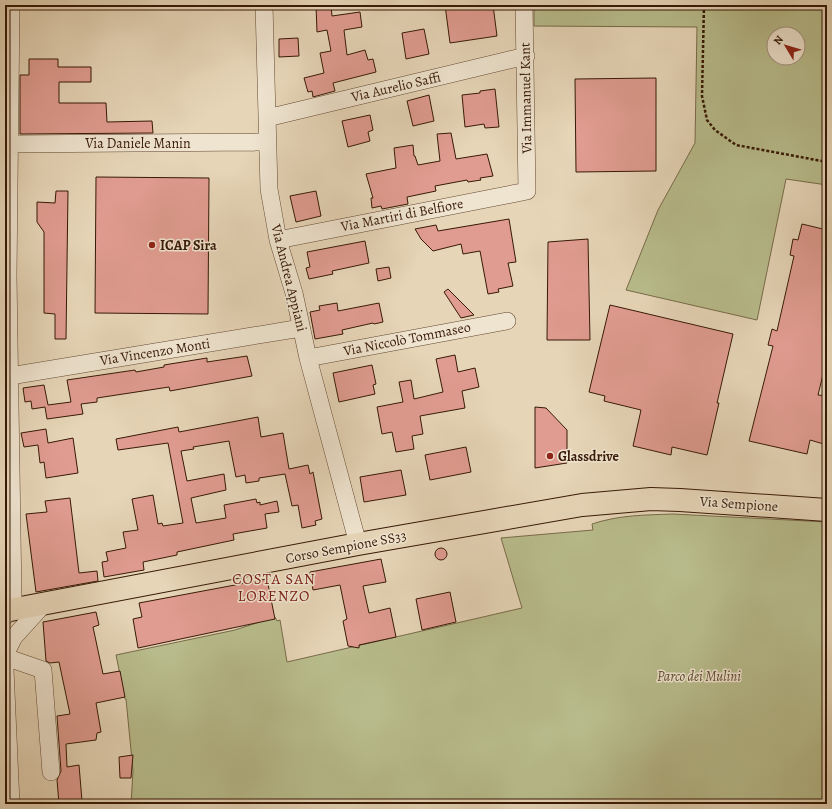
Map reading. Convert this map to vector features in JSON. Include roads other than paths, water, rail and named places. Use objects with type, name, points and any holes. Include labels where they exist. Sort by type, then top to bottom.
[{"type":"main road","name":"Corso Sempione SS33","points":[[42,605],[358,544],[582,504],[651,499]]},
{"type":"main road","name":"Via Sempione","points":[[651,499],[827,510]]},
{"type":"main road","points":[[6,613],[42,605]]},
{"type":"street","points":[[11,5],[6,276],[10,376],[13,598],[6,613],[13,620],[14,637]]},
{"type":"street","name":"Via Andrea Appiani","points":[[264,5],[269,189],[278,240],[294,293],[308,358],[358,544]]},
{"type":"street","name":"Via Immanuel Kant","points":[[524,5],[527,191]]},
{"type":"street","name":"Via Aurelio Saffi","points":[[267,118],[526,56]]},
{"type":"street","name":"Via Daniele Manin","points":[[9,144],[267,142]]},
{"type":"street","name":"Via Martiri di Belfiore","points":[[278,240],[527,191]]},
{"type":"street","name":"Via Niccolò Tommaseo","points":[[308,358],[507,321]]},
{"type":"street","name":"Via Vincenzo Monti","points":[[10,376],[301,328]]},
{"type":"street","points":[[42,605],[14,637],[5,656],[43,670],[52,772]]},
{"type":"street","points":[[5,669],[11,804]]},
{"type":"place","name":"ICAP Sira","points":[[152,245]]},
{"type":"place","name":"Glassdrive","points":[[550,456]]},
{"type":"district","name":"COSTA SAN LORENZO","points":[[274,588]]},
{"type":"park label","name":"Parco dei Mulini","points":[[699,676]]}]
